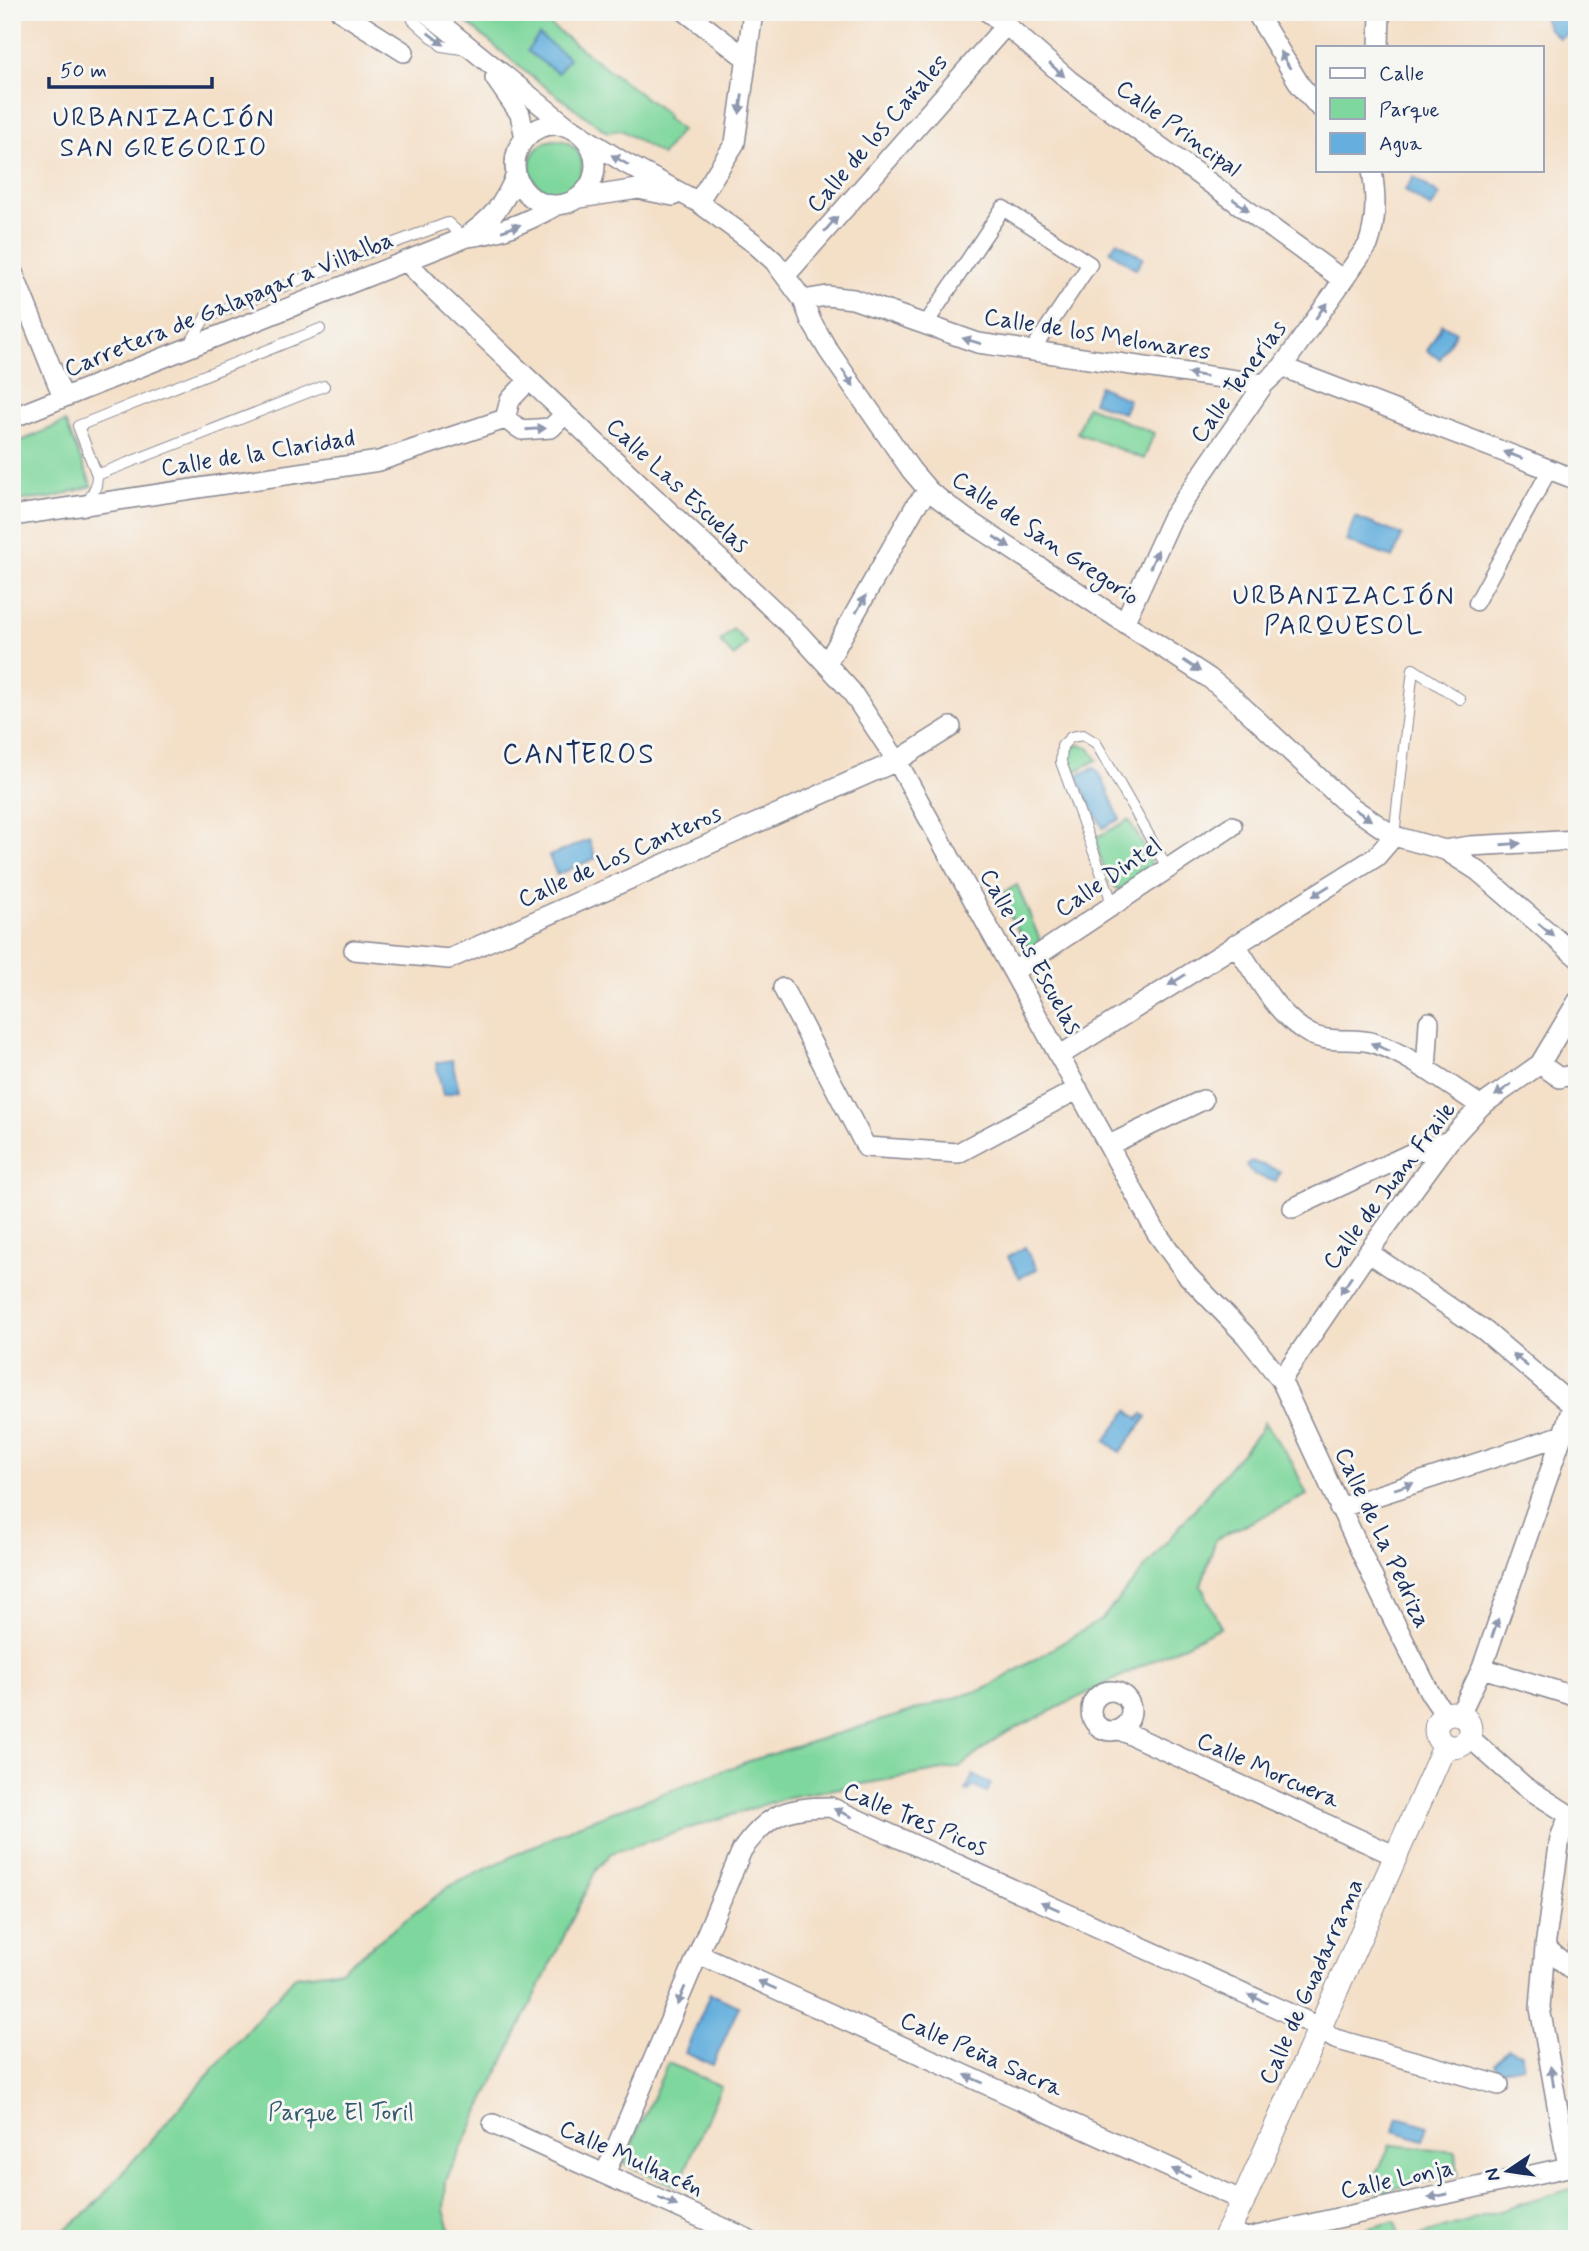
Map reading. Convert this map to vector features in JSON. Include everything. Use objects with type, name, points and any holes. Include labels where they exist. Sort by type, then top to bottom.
[{"type":"street","points":[[341,12],[404,52]]},
{"type":"street","points":[[426,12],[471,51],[587,139],[596,164],[595,177],[589,189],[568,205],[554,206],[537,202],[523,191],[516,175],[518,149],[525,138],[537,129],[552,125],[567,126]]},
{"type":"street","points":[[686,12],[747,59]]},
{"type":"street","points":[[698,202],[735,143],[753,12]]},
{"type":"street","name":"Calle Principal","points":[[988,12],[1070,81],[1343,280]]},
{"type":"street","points":[[1256,12],[1300,85],[1316,104]]},
{"type":"street","points":[[1379,46],[1380,12]]},
{"type":"street","name":"Calle de los Cañales","points":[[786,275],[1006,25]]},
{"type":"street","points":[[471,51],[504,89],[520,114],[525,138]]},
{"type":"street","name":"Calle de San Gregorio","points":[[587,139],[625,163],[698,202],[754,243],[786,275],[803,300],[811,321],[911,470],[929,491],[969,521],[1125,621],[1230,695],[1346,803],[1394,836],[1445,850],[1478,871],[1577,957]]},
{"type":"street","name":"Calle Tenerías","points":[[1125,621],[1172,518],[1264,384],[1282,367],[1368,245],[1373,230],[1376,198],[1372,172]]},
{"type":"street","name":"Carretera de Galapagar a Villalba","points":[[12,418],[464,238],[484,225],[507,198],[516,175]]},
{"type":"street","name":"Calle de San Gregorio","points":[[580,198],[638,189],[698,202]]},
{"type":"street","name":"Carretera de Galapagar a Villalba","points":[[464,238],[493,234],[522,224],[554,206]]},
{"type":"street","points":[[925,325],[1003,208],[1090,264],[1031,352]]},
{"type":"street","name":"Calle Las Escuelas","points":[[406,261],[827,663],[851,691],[897,761],[1156,1232],[1200,1290],[1269,1362],[1281,1380]]},
{"type":"street","points":[[12,270],[63,397]]},
{"type":"street","name":"Calle de los Melonares","points":[[803,300],[827,296],[853,299],[978,343],[1264,384]]},
{"type":"street","points":[[1282,367],[1577,480]]},
{"type":"street","points":[[528,380],[510,400],[505,419],[522,430],[551,428],[565,414]]},
{"type":"street","name":"Calle de la Claridad","points":[[12,516],[379,461],[505,419]]},
{"type":"street","points":[[1476,603],[1550,469]]},
{"type":"street","points":[[827,663],[916,505],[929,491]]},
{"type":"street","points":[[897,761],[951,727]]},
{"type":"street","name":"Calle de Los Canteros","points":[[354,950],[449,958],[897,761]]},
{"type":"street","name":"Calle Dintel","points":[[1014,971],[1232,826]]},
{"type":"street","points":[[1394,836],[1376,857],[1235,944],[1282,1011],[1311,1035],[1342,1041],[1373,1042],[1426,1070],[1481,1106]]},
{"type":"street","name":"Calle de San Gregorio","points":[[1445,850],[1577,840]]},
{"type":"street","name":"Calle Las Escuelas","points":[[1059,1056],[1235,944]]},
{"type":"street","points":[[783,988],[866,1146],[958,1153],[1078,1089]]},
{"type":"street","name":"Calle de Juan Fraile","points":[[1281,1380],[1368,1252],[1449,1141],[1481,1106],[1540,1064],[1577,1002]]},
{"type":"street","points":[[1426,1070],[1429,1022]]},
{"type":"street","points":[[1540,1064],[1560,1078],[1577,1073]]},
{"type":"street","points":[[1109,1145],[1203,1100]]},
{"type":"street","points":[[1293,1208],[1412,1153],[1449,1141]]},
{"type":"street","points":[[1368,1252],[1485,1331],[1574,1407],[1482,1668],[1452,1714],[1436,1726],[1436,1733],[1445,1745],[1459,1746],[1469,1737],[1469,1724],[1452,1714]]},
{"type":"street","name":"Calle de La Pedriza","points":[[1281,1380],[1339,1508],[1430,1693],[1452,1714]]},
{"type":"street","points":[[1339,1508],[1563,1435]]},
{"type":"street","points":[[1482,1668],[1577,1697]]},
{"type":"street","name":"Calle Morcuera","points":[[1120,1730],[1396,1856]]},
{"type":"street","points":[[1469,1737],[1524,1786],[1573,1818],[1560,1838],[1545,1947],[1540,2008],[1572,2166]]},
{"type":"street","name":"Calle de Guadarrama","points":[[1226,2235],[1445,1745]]},
{"type":"street","name":"Calle Tres Picos","points":[[605,2174],[742,1850],[756,1831],[774,1817],[800,1807],[830,1807],[1306,2021],[1335,2039],[1499,2085]]},
{"type":"street","points":[[1545,1947],[1571,1969]]},
{"type":"street","name":"Calle Peña Sacra","points":[[699,1954],[1243,2201]]},
{"type":"street","name":"Calle Mulhacén","points":[[493,2124],[748,2239]]},
{"type":"street","name":"Calle Lonja","points":[[1226,2235],[1247,2238],[1572,2166]]},
{"type":"lane","points":[[411,12],[413,20],[442,46],[471,51]]},
{"type":"lane","points":[[186,348],[205,318],[364,254],[448,223],[464,238]]},
{"type":"lane","points":[[87,505],[96,486],[97,475],[78,426],[320,328]]},
{"type":"lane","points":[[97,475],[324,386]]},
{"type":"lane","points":[[1394,836],[1413,669],[1460,699]]},
{"type":"lane","points":[[1113,905],[1060,762],[1062,746],[1071,737],[1083,735],[1096,743],[1168,869]]},
{"type":"lane","points":[[1571,1969],[1577,1934]]},
{"type":"green space","points":[[454,12],[533,12],[668,115],[666,118],[681,130],[662,155],[621,130],[607,132],[528,74]]},
{"type":"green space","points":[[556,140],[566,142],[574,148],[580,156],[580,176],[574,184],[566,190],[556,192],[546,190],[538,184],[532,176],[530,166],[532,156],[538,148],[546,142]]},
{"type":"green space","points":[[1087,406],[1154,433],[1144,459],[1077,433]]},
{"type":"green space","points":[[65,422],[92,486],[51,498],[12,501],[12,445]]},
{"type":"green space","points":[[733,629],[747,643],[734,657],[720,642]]},
{"type":"green space","points":[[1081,745],[1089,747],[1097,760],[1072,773],[1068,761],[1069,752]]},
{"type":"green space","points":[[1129,820],[1151,859],[1150,868],[1120,890],[1106,875],[1095,838]]},
{"type":"green space","points":[[1017,885],[1042,945],[1034,948],[1026,944],[998,896]]},
{"type":"green space","name":"Parque El Toril","points":[[1264,1422],[1292,1462],[1307,1495],[1216,1539],[1201,1586],[1221,1627],[1000,1736],[960,1767],[788,1797],[611,1853],[596,1870],[446,2180],[444,2210],[453,2239],[53,2239],[90,2210],[295,1976],[341,1970],[448,1887],[578,1825],[749,1761],[987,1688],[1102,1619],[1260,1431]]},
{"type":"green space","points":[[668,2063],[721,2086],[678,2187],[623,2163]]},
{"type":"green space","points":[[1390,2145],[1456,2151],[1458,2175],[1367,2194]]},
{"type":"green space","points":[[1577,2187],[1577,2239],[1408,2239]]},
{"type":"green space","points":[[1395,2221],[1400,2239],[1330,2239]]},
{"type":"water","points":[[1541,12],[1577,12],[1577,28],[1559,38],[1549,29]]},
{"type":"water","points":[[539,35],[569,58],[558,73],[527,51]]},
{"type":"water","points":[[1414,177],[1440,195],[1431,208],[1405,190]]},
{"type":"water","points":[[1117,241],[1143,258],[1136,269],[1110,251]]},
{"type":"water","points":[[1442,324],[1456,332],[1440,359],[1427,351]]},
{"type":"water","points":[[1099,386],[1129,400],[1123,413],[1093,402]]},
{"type":"water","points":[[1355,517],[1402,535],[1393,558],[1346,541]]},
{"type":"water","points":[[1095,768],[1120,819],[1103,828],[1078,775]]},
{"type":"water","points":[[589,840],[596,858],[557,875],[549,856]]},
{"type":"water","points":[[452,1060],[459,1091],[443,1095],[436,1063]]},
{"type":"water","points":[[1251,1161],[1280,1171],[1276,1182],[1253,1174],[1246,1165]]},
{"type":"water","points":[[1025,1247],[1037,1269],[1020,1278],[1008,1257]]},
{"type":"water","points":[[1128,1410],[1139,1419],[1143,1414],[1147,1417],[1120,1452],[1105,1441]]},
{"type":"water","points":[[973,1775],[991,1784],[987,1793],[972,1786],[969,1792],[966,1790]]},
{"type":"water","points":[[710,1994],[739,2006],[713,2065],[685,2053]]},
{"type":"water","points":[[1508,2049],[1522,2053],[1523,2066],[1497,2071],[1495,2063]]},
{"type":"water","points":[[1398,2117],[1428,2126],[1423,2140],[1394,2131]]},
{"type":"district","name":"URBANIZACIÓN SAN GREGORIO","points":[[164,134]]},
{"type":"district","name":"URBANIZACIÓN PARQUESOL","points":[[1344,612]]},
{"type":"district","name":"CANTEROS","points":[[579,755]]}]
